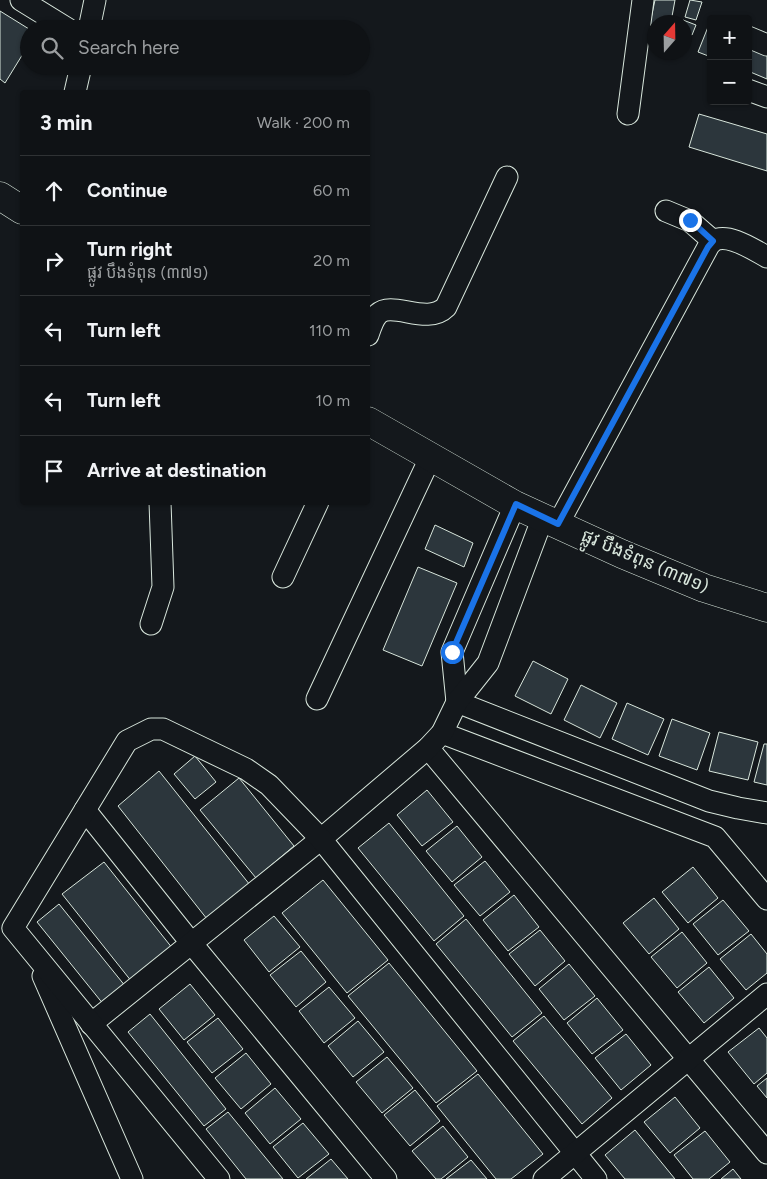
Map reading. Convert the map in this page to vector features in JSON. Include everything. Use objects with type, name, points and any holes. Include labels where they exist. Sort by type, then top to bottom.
[{"type":"main road","points":[[0,196],[20,209]]},
{"type":"main road","name":"ផ្លូវ បឹងទំពុន (៣៧១)","points":[[370,422],[430,458],[516,504],[622,554],[704,588],[767,608]]},
{"type":"street","points":[[21,0],[53,20]]},
{"type":"street","points":[[91,20],[95,0]]},
{"type":"street","points":[[628,114],[644,0]]},
{"type":"street","points":[[752,38],[767,44]]},
{"type":"street","points":[[75,90],[79,75]]},
{"type":"street","points":[[752,91],[767,97]]},
{"type":"street","points":[[370,331],[377,314],[386,310],[433,315],[441,312],[446,307],[507,177]]},
{"type":"street","points":[[666,211],[690,220],[713,241]]},
{"type":"street","points":[[92,1024],[321,839],[435,741],[457,702],[488,663],[550,520],[713,241],[723,238],[736,241],[767,257]]},
{"type":"street","points":[[317,699],[430,458]]},
{"type":"street","points":[[457,702],[452,652],[516,504]]},
{"type":"street","points":[[151,624],[163,586],[160,505]]},
{"type":"street","points":[[283,577],[317,505]]},
{"type":"street","points":[[457,702],[709,801],[767,813]]},
{"type":"street","points":[[219,1179],[13,928],[127,741],[151,729],[163,729],[246,769],[269,785],[321,839],[596,1179]]},
{"type":"street","points":[[435,741],[715,836],[765,892]]},
{"type":"street","points":[[435,741],[689,1059],[767,1153]]},
{"type":"street","points":[[85,810],[192,944],[386,1179]]},
{"type":"street","points":[[33,952],[132,1179]]},
{"type":"street","points":[[544,1179],[767,994]]},
{"type":"building","points":[[655,0],[675,0],[672,15],[652,15]]},
{"type":"building","points":[[690,0],[702,2],[696,20],[692,19],[692,15],[686,15]]},
{"type":"building","points":[[0,11],[20,23],[20,59],[5,83],[0,79]]},
{"type":"building","points":[[692,23],[696,25],[692,35]]},
{"type":"building","points":[[707,30],[707,55],[698,52]]},
{"type":"building","points":[[752,44],[767,50],[767,79],[752,73]]},
{"type":"building","points":[[699,114],[767,134],[767,171],[689,147]]},
{"type":"building","points":[[435,525],[473,543],[464,567],[425,549]]},
{"type":"building","points":[[418,567],[457,583],[422,666],[383,650]]},
{"type":"building","points":[[533,661],[568,679],[551,714],[515,696]]},
{"type":"building","points":[[581,685],[617,703],[600,738],[564,720]]},
{"type":"building","points":[[627,703],[664,719],[648,755],[612,739]]},
{"type":"building","points":[[672,719],[710,733],[697,770],[659,756]]},
{"type":"building","points":[[719,732],[758,742],[748,780],[709,771]]},
{"type":"building","points":[[764,744],[767,744],[767,785],[754,782]]},
{"type":"building","points":[[195,756],[216,782],[195,799],[174,774]]},
{"type":"building","points":[[159,771],[250,885],[207,919],[118,806]]},
{"type":"building","points":[[239,778],[294,846],[256,878],[200,810]]},
{"type":"building","points":[[427,790],[453,822],[422,846],[397,815]]},
{"type":"building","points":[[389,823],[464,916],[434,941],[358,848]]},
{"type":"building","points":[[457,826],[482,857],[452,882],[426,851]]},
{"type":"building","points":[[485,861],[510,892],[480,916],[454,885]]},
{"type":"building","points":[[104,862],[173,949],[132,982],[62,894]]},
{"type":"building","points":[[693,867],[718,898],[688,923],[662,892]]},
{"type":"building","points":[[323,880],[388,960],[347,993],[282,913]]},
{"type":"building","points":[[514,895],[539,927],[508,951],[483,920]]},
{"type":"building","points":[[654,898],[679,929],[649,954],[623,923]]},
{"type":"building","points":[[723,900],[749,931],[718,955],[693,924]]},
{"type":"building","points":[[59,904],[126,987],[104,1005],[37,922]]},
{"type":"building","points":[[274,916],[300,947],[269,972],[244,940]]},
{"type":"building","points":[[466,919],[542,1013],[512,1037],[436,944]]},
{"type":"building","points":[[540,930],[565,961],[535,986],[509,954]]},
{"type":"building","points":[[682,932],[707,963],[677,988],[651,957]]},
{"type":"building","points":[[751,934],[767,954],[767,973],[746,990],[720,959]]},
{"type":"building","points":[[301,951],[326,982],[296,1007],[270,975]]},
{"type":"building","points":[[389,963],[477,1071],[436,1103],[348,996]]},
{"type":"building","points":[[569,964],[595,996],[564,1020],[539,989]]},
{"type":"building","points":[[709,967],[734,998],[704,1023],[678,992]]},
{"type":"building","points":[[190,984],[215,1015],[184,1040],[159,1009]]},
{"type":"building","points":[[329,987],[355,1018],[324,1043],[299,1011]]},
{"type":"building","points":[[597,998],[623,1030],[592,1054],[567,1023]]},
{"type":"building","points":[[150,1014],[226,1109],[204,1126],[128,1032]]},
{"type":"building","points":[[544,1016],[612,1098],[582,1124],[513,1041]]},
{"type":"building","points":[[218,1018],[243,1049],[212,1073],[187,1042]]},
{"type":"building","points":[[358,1021],[384,1052],[353,1077],[328,1046]]},
{"type":"building","points":[[759,1028],[767,1038],[767,1073],[754,1084],[728,1052]]},
{"type":"building","points":[[626,1034],[651,1065],[621,1090],[595,1058]]},
{"type":"building","points":[[246,1053],[271,1084],[241,1109],[215,1078]]},
{"type":"building","points":[[387,1057],[413,1088],[382,1113],[356,1082]]},
{"type":"building","points":[[478,1074],[543,1154],[511,1179],[496,1179],[437,1106]]},
{"type":"building","points":[[767,1078],[767,1098],[757,1086]]},
{"type":"building","points":[[275,1088],[301,1119],[270,1144],[245,1113]]},
{"type":"building","points":[[415,1090],[440,1121],[410,1146],[384,1115]]},
{"type":"building","points":[[675,1097],[700,1128],[670,1153],[644,1122]]},
{"type":"building","points":[[228,1112],[283,1179],[246,1179],[206,1129]]},
{"type":"building","points":[[303,1123],[329,1154],[298,1178],[273,1147]]},
{"type":"building","points":[[443,1126],[468,1157],[441,1179],[436,1179],[412,1151]]},
{"type":"building","points":[[635,1130],[675,1179],[625,1179],[605,1155]]},
{"type":"building","points":[[705,1131],[730,1162],[709,1179],[693,1179],[674,1155]]},
{"type":"building","points":[[331,1159],[348,1179],[306,1179]]},
{"type":"building","points":[[471,1160],[487,1179],[446,1179]]},
{"type":"building","points":[[733,1169],[741,1179],[721,1179]]},
{"type":"route","points":[[452,652],[516,504],[558,524],[708,247],[713,241],[690,220]]}]
